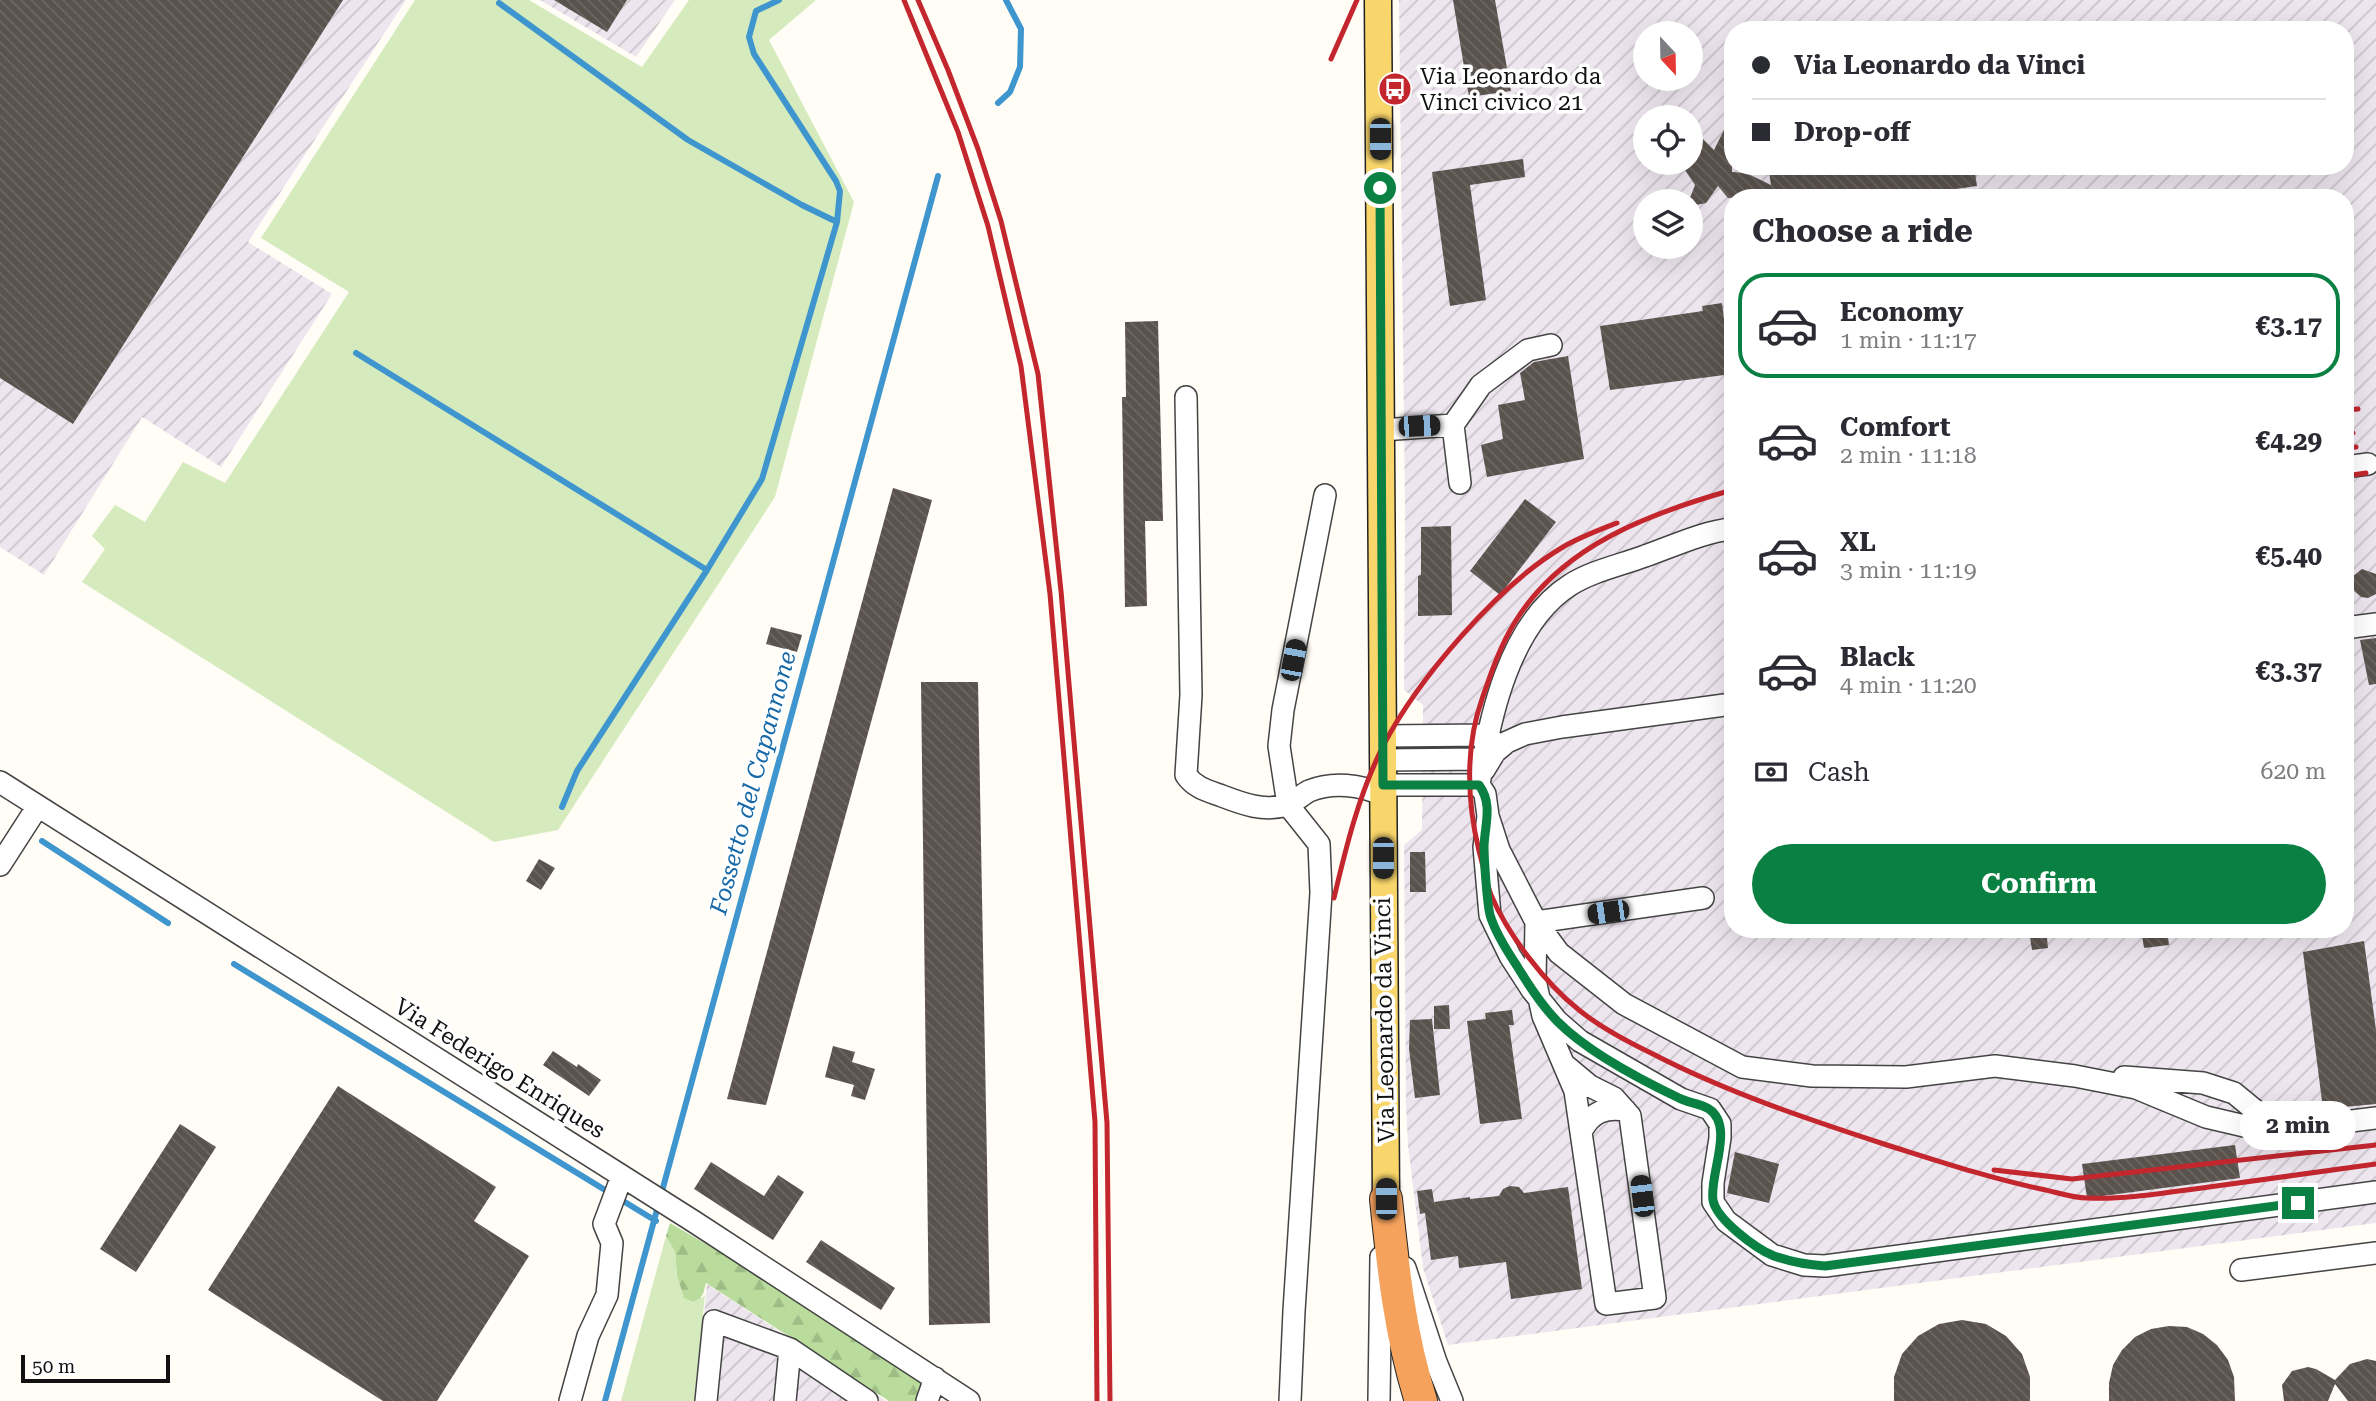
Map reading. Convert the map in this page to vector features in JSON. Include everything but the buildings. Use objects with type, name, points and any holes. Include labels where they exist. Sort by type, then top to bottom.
[{"type":"highway","points":[[1386,1199],[1393,1276],[1401,1322],[1422,1401]]},
{"type":"main road","name":"Via Leonardo da Vinci","points":[[1378,0],[1386,1199]]},
{"type":"street","points":[[1460,483],[1453,425],[1481,385],[1528,350],[1551,345]]},
{"type":"street","points":[[1186,397],[1191,695],[1186,775],[1192,783],[1254,807],[1288,805],[1308,791],[1334,786],[1366,787],[1383,769],[1488,753],[1525,734],[1724,705]]},
{"type":"street","points":[[1382,430],[1453,425]]},
{"type":"street","points":[[2354,466],[2368,464]]},
{"type":"street","points":[[1290,1401],[1321,893],[1319,844],[1288,805],[1279,746],[1283,710],[1325,495]]},
{"type":"street","points":[[1479,785],[1505,674],[1523,638],[1544,610],[1568,586],[1618,566],[1724,531]]},
{"type":"street","points":[[2354,627],[2376,624]]},
{"type":"street","points":[[1383,769],[1479,785],[1485,794],[1488,816],[1499,850],[1536,922],[1559,953],[1624,1004],[1742,1067],[1812,1076],[1906,1077],[1995,1066],[2075,1076],[2203,1083],[2234,1093],[2278,1130]]},
{"type":"street","name":"Via Federigo Enriques","points":[[0,782],[618,1195],[693,1221],[969,1401]]},
{"type":"street","points":[[0,865],[38,806]]},
{"type":"street","points":[[1488,816],[1484,847],[1490,915],[1510,956],[1557,1021],[1580,1041],[1681,1100],[1710,1109],[1720,1124],[1713,1202],[1726,1222],[1772,1255],[1804,1265],[1825,1266],[2376,1192]]},
{"type":"street","points":[[1536,922],[1703,898]]},
{"type":"street","points":[[1536,922],[1535,980],[1543,1016],[1575,1091],[1606,1304],[1655,1298],[1630,1116],[1614,1098],[1590,1086],[1566,1066]]},
{"type":"street","points":[[2075,1076],[2136,1088],[2206,1117],[2253,1128],[2278,1130],[2376,1118]]},
{"type":"street","points":[[1581,1130],[1597,1112],[1610,1108],[1625,1110]]},
{"type":"street","points":[[570,1401],[588,1336],[607,1295],[612,1243],[604,1224],[618,1195]]},
{"type":"street","name":"Via Leonardo da Vinci","points":[[1379,1401],[1380,1291],[1386,1199]]},
{"type":"street","name":"Via Leonardo da Vinci","points":[[1386,1199],[1424,1329],[1452,1401]]},
{"type":"street","points":[[2241,1270],[2376,1253]]},
{"type":"street","points":[[706,1401],[714,1321],[790,1349],[864,1400]]},
{"type":"street","points":[[785,1401],[790,1349]]},
{"type":"street","points":[[927,1401],[935,1378]]},
{"type":"shaded area","points":[[0,0],[406,0],[248,242],[332,294],[221,467],[142,417],[44,575],[0,547]]},
{"type":"shaded area","points":[[540,0],[675,0],[636,57]]},
{"type":"shaded area","points":[[1399,0],[2376,0],[2376,1223],[1448,1345],[1423,1268],[1406,1107],[1404,845],[1422,830],[1423,705],[1404,690],[1405,509]]},
{"type":"shaded area","points":[[707,1284],[886,1401],[696,1401]]},
{"type":"green space","points":[[415,0],[529,0],[642,67],[689,0],[816,0],[769,40],[854,202],[775,497],[558,830],[494,842],[82,582],[105,549],[92,536],[115,505],[145,522],[183,462],[225,483],[349,292],[261,238]]},
{"type":"green space","points":[[670,1223],[749,1269],[926,1385],[917,1401],[889,1401],[706,1283],[700,1298],[693,1302],[684,1298],[677,1275],[675,1252],[666,1236]]},
{"type":"green space","points":[[666,1236],[675,1252],[677,1275],[702,1298],[705,1295],[694,1401],[621,1401]]},
{"type":"waterway","points":[[562,807],[577,771],[707,570],[762,479],[837,222],[840,191],[836,181],[754,54],[749,37],[756,11],[779,0]]},
{"type":"waterway","points":[[998,103],[1010,92],[1020,67],[1021,29],[1006,0]]},
{"type":"waterway","points":[[499,3],[688,140],[837,222]]},
{"type":"waterway","name":"Fossetto del Capannone","points":[[605,1401],[938,176]]},
{"type":"waterway","points":[[356,353],[707,570]]},
{"type":"waterway","points":[[42,841],[168,923]]},
{"type":"waterway","points":[[234,964],[656,1221]]},
{"type":"railway","points":[[904,0],[958,132],[988,226],[1021,366],[1050,594],[1095,1122],[1097,1401]]},
{"type":"railway","points":[[918,0],[978,149],[1001,221],[1038,374],[1061,591],[1107,1123],[1110,1401]]},
{"type":"railway","points":[[1331,59],[1357,0]]},
{"type":"railway","points":[[2354,409],[2358,409]]},
{"type":"railway","points":[[2354,475],[2366,473]]},
{"type":"railway","points":[[1724,492],[1640,522],[1583,552],[1557,572],[1534,595],[1515,622],[1489,679],[1476,717],[1470,755],[1470,794],[1475,832],[1489,890],[1498,910],[1517,942],[1553,986],[1596,1023],[1632,1044],[1767,1104],[1944,1163],[2070,1196],[2117,1198],[2148,1195],[2376,1164]]},
{"type":"railway","points":[[1334,898],[1360,802],[1383,746],[1438,664],[1487,609],[1538,564],[1563,547],[1617,523]]},
{"type":"railway","points":[[1994,1170],[2072,1179],[2376,1145]]},
{"type":"place","name":"Via Leonardo da Vinci civico 21","points":[[1395,89]]},
{"type":"route","points":[[1380,188],[1383,785],[1479,785],[1485,794],[1488,816],[1484,847],[1490,915],[1510,956],[1557,1021],[1580,1041],[1681,1100],[1710,1109],[1720,1124],[1713,1202],[1726,1222],[1772,1255],[1804,1265],[1825,1266],[2298,1203]]}]
